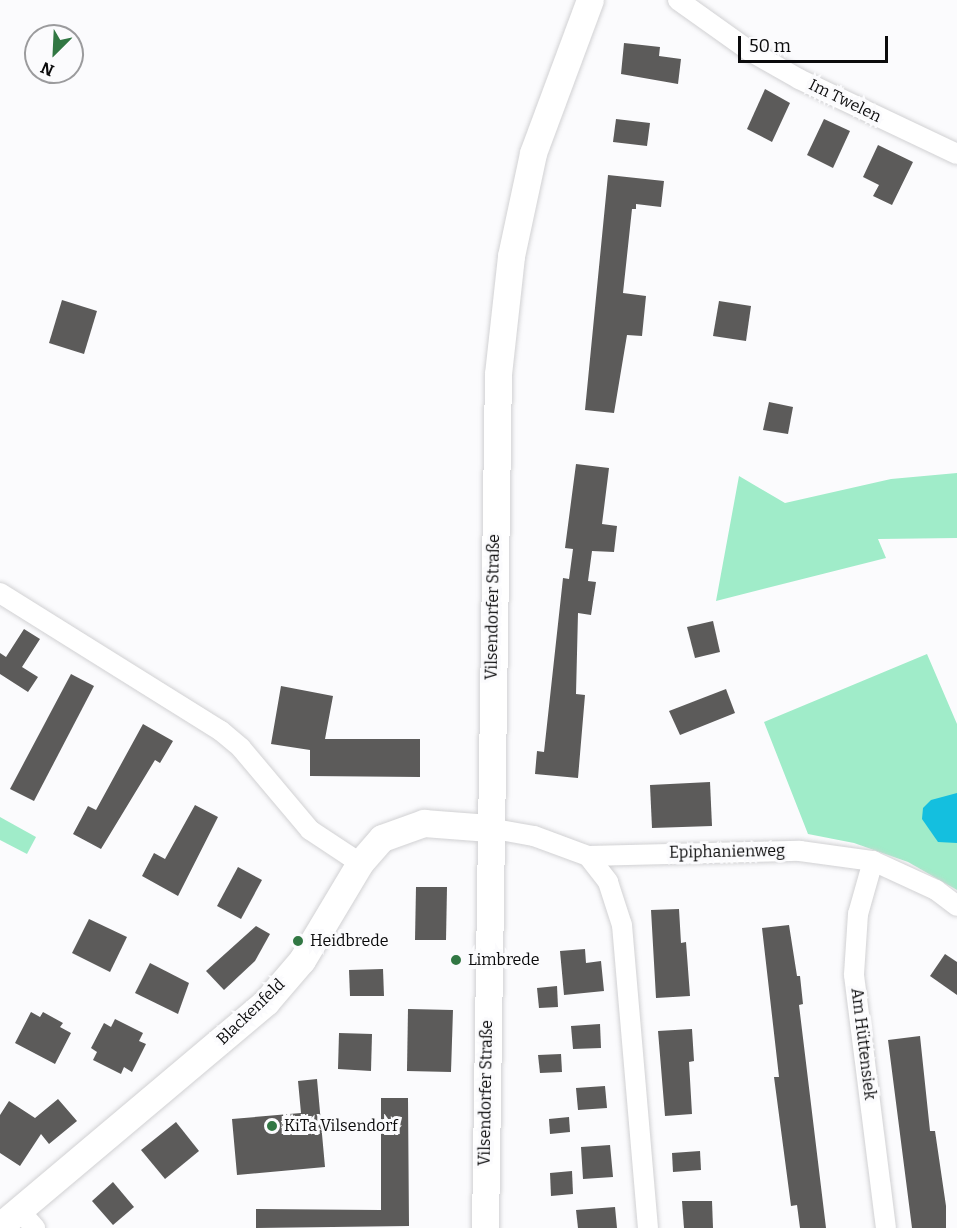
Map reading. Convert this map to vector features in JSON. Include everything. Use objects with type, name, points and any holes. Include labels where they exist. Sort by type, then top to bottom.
[{"type":"main road","name":"Vilsendorfer Straße","points":[[484,1228],[495,436],[506,302],[533,153],[590,0]]},
{"type":"main road","name":"Blackenfeld","points":[[18,1221],[266,1002],[302,960],[360,863],[382,838],[407,826],[440,822],[489,828]]},
{"type":"street","name":"Im Twelen","points":[[678,0],[748,50],[800,79],[957,154]]},
{"type":"street","points":[[0,593],[221,731],[241,748],[310,830],[360,863]]},
{"type":"street","name":"Epiphanienweg","points":[[489,828],[534,836],[588,856],[627,858],[686,851],[788,850],[873,861],[936,890],[957,906]]},
{"type":"street","points":[[588,856],[608,882],[622,925],[648,1228]]},
{"type":"street","name":"Am Hüttensiek","points":[[873,861],[858,914],[854,975],[886,1228]]},
{"type":"green space","points":[[957,473],[957,538],[878,539],[886,558],[716,601],[739,476],[785,503],[891,479]]},
{"type":"green space","points":[[927,654],[957,724],[957,890],[908,862],[854,843],[808,834],[764,722]]},
{"type":"green space","points":[[0,817],[36,837],[27,854],[0,840]]},
{"type":"water","points":[[957,793],[957,843],[938,842],[922,819],[923,808],[931,800]]},
{"type":"building","points":[[624,43],[660,47],[659,56],[681,59],[678,84],[621,74]]},
{"type":"building","points":[[765,89],[790,103],[772,142],[747,129]]},
{"type":"building","points":[[616,119],[650,123],[647,146],[613,142]]},
{"type":"building","points":[[824,119],[850,131],[833,168],[807,155]]},
{"type":"building","points":[[878,145],[913,162],[892,205],[873,196],[879,185],[863,177]]},
{"type":"building","points":[[608,175],[664,181],[661,207],[636,204],[636,209],[632,209],[623,293],[646,296],[642,336],[627,335],[614,413],[585,410]]},
{"type":"building","points":[[62,300],[97,311],[84,354],[49,343]]},
{"type":"building","points":[[719,301],[751,306],[746,341],[713,336]]},
{"type":"building","points":[[769,402],[793,407],[788,434],[763,430]]},
{"type":"building","points":[[576,464],[609,468],[602,524],[617,526],[614,552],[592,551],[588,581],[596,582],[591,615],[578,613],[576,694],[585,695],[578,778],[535,774],[537,751],[544,752],[563,578],[569,579],[573,549],[565,548]]},
{"type":"building","points":[[713,621],[720,652],[695,658],[687,627]]},
{"type":"building","points":[[24,629],[40,639],[22,667],[38,677],[28,692],[0,674],[0,653],[6,657]]},
{"type":"building","points":[[71,674],[94,686],[34,801],[10,789]]},
{"type":"building","points":[[281,686],[333,696],[325,739],[420,739],[420,777],[310,776],[310,750],[271,744]]},
{"type":"building","points":[[726,689],[735,713],[680,735],[669,711]]},
{"type":"building","points":[[143,724],[173,741],[160,763],[155,760],[101,849],[73,834],[88,806],[96,810]]},
{"type":"building","points":[[710,782],[712,826],[652,828],[650,785]]},
{"type":"building","points":[[195,805],[218,817],[178,896],[142,876],[154,853],[165,859]]},
{"type":"building","points":[[238,867],[262,880],[241,919],[217,906]]},
{"type":"building","points":[[416,887],[447,887],[446,940],[415,940]]},
{"type":"building","points":[[679,909],[681,943],[686,942],[690,996],[656,998],[651,910]]},
{"type":"building","points":[[89,919],[127,937],[110,972],[72,953]]},
{"type":"building","points":[[789,925],[797,976],[800,976],[803,1004],[799,1005],[826,1228],[800,1228],[797,1205],[791,1206],[774,1077],[779,1077],[762,928]]},
{"type":"building","points":[[256,926],[270,934],[255,961],[224,990],[206,971]]},
{"type":"building","points":[[585,949],[586,963],[601,961],[604,991],[564,995],[560,951]]},
{"type":"building","points":[[945,954],[957,962],[957,995],[930,976]]},
{"type":"building","points":[[150,963],[189,983],[178,1014],[135,993]]},
{"type":"building","points":[[383,969],[384,996],[350,996],[349,970]]},
{"type":"building","points":[[557,986],[558,1007],[539,1008],[537,988]]},
{"type":"building","points":[[408,1009],[453,1010],[451,1072],[407,1071]]},
{"type":"building","points":[[31,1012],[40,1017],[43,1012],[63,1023],[60,1027],[71,1033],[55,1064],[15,1043]]},
{"type":"building","points":[[115,1019],[143,1033],[139,1041],[146,1044],[132,1072],[124,1067],[121,1074],[93,1060],[97,1052],[91,1048],[104,1023],[111,1027]]},
{"type":"building","points":[[600,1024],[601,1048],[573,1049],[571,1026]]},
{"type":"building","points":[[692,1029],[694,1061],[689,1062],[692,1114],[665,1116],[658,1031]]},
{"type":"building","points":[[339,1033],[372,1034],[371,1071],[338,1069]]},
{"type":"building","points":[[920,1036],[930,1131],[935,1131],[946,1206],[946,1228],[912,1228],[888,1040]]},
{"type":"building","points":[[561,1054],[562,1072],[540,1073],[538,1055]]},
{"type":"building","points":[[317,1079],[325,1167],[237,1175],[232,1119],[301,1113],[298,1081]]},
{"type":"building","points":[[605,1086],[607,1108],[578,1110],[576,1088]]},
{"type":"building","points":[[381,1098],[408,1098],[409,1226],[256,1228],[256,1209],[381,1210]]},
{"type":"building","points":[[58,1099],[77,1121],[49,1144],[41,1134],[20,1166],[0,1153],[0,1115],[9,1101],[35,1118]]},
{"type":"building","points":[[569,1117],[570,1132],[550,1134],[549,1119]]},
{"type":"building","points":[[176,1122],[199,1151],[165,1179],[141,1150]]},
{"type":"building","points":[[610,1145],[613,1177],[583,1179],[581,1147]]},
{"type":"building","points":[[700,1151],[701,1170],[673,1172],[672,1153]]},
{"type":"building","points":[[572,1171],[573,1194],[551,1196],[550,1173]]},
{"type":"building","points":[[113,1182],[134,1207],[113,1225],[92,1201]]},
{"type":"building","points":[[682,1201],[712,1201],[713,1228],[684,1228]]},
{"type":"building","points":[[615,1207],[617,1228],[578,1228],[576,1210]]},
{"type":"place","name":"Heidbrede","points":[[298,941]]},
{"type":"place","name":"Limbrede","points":[[456,960]]},
{"type":"place","name":"KiTa Vilsendorf","points":[[272,1126]]}]
